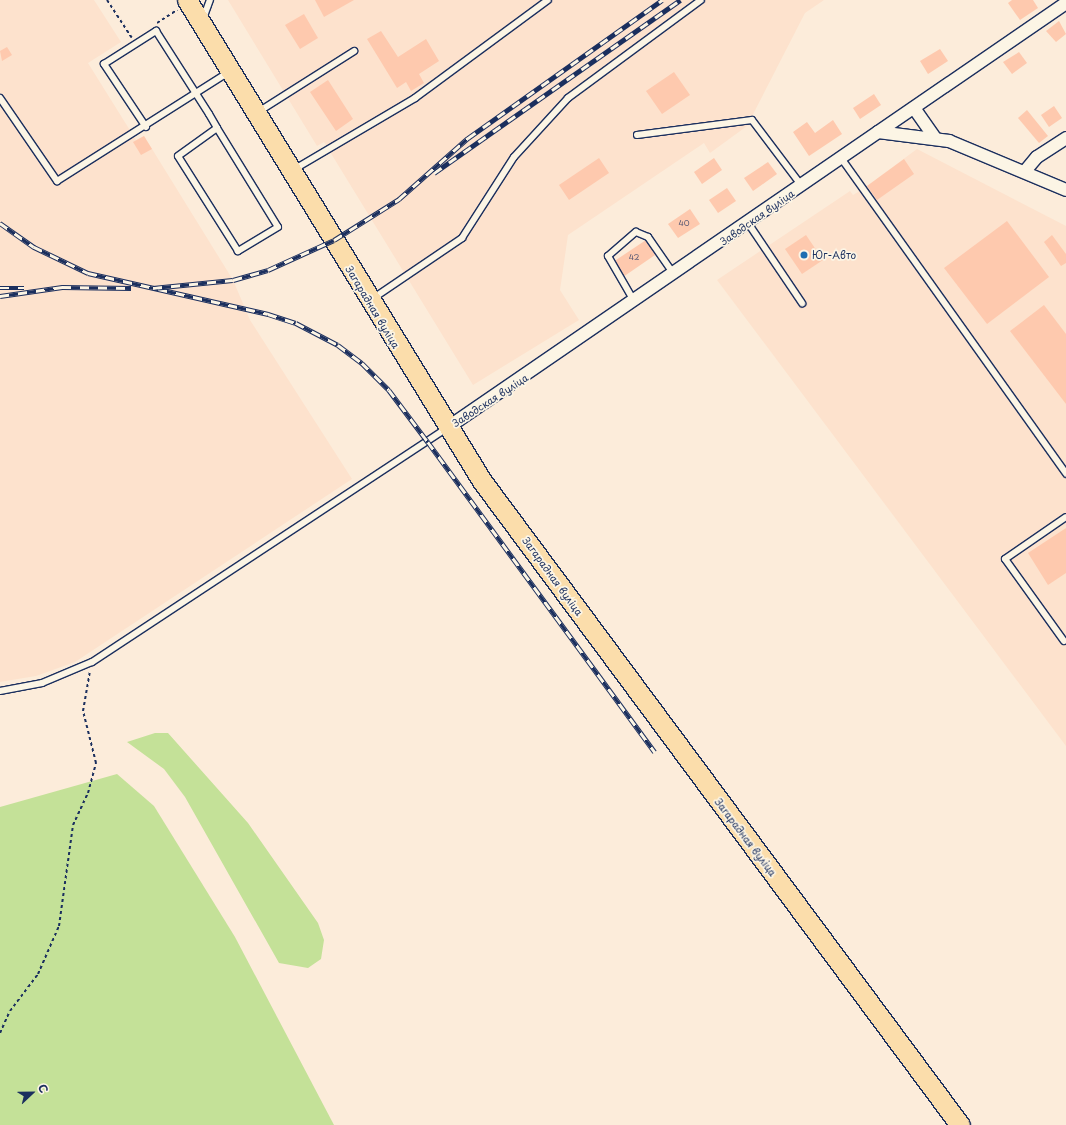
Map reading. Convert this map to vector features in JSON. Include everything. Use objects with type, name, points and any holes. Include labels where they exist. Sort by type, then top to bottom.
[{"type":"main road","name":"Загарадная вуліца","points":[[187,0],[257,113],[369,301],[447,428],[482,481],[960,1125]]},
{"type":"street","name":"Заводская вуліца","points":[[447,428],[674,275],[878,132],[1066,4]]},
{"type":"street","points":[[914,108],[935,138]]},
{"type":"street","points":[[878,132],[935,138],[1026,170],[1066,190]]},
{"type":"street","points":[[1026,170],[1037,157],[1066,138]]},
{"type":"lane","points":[[201,23],[210,0]]},
{"type":"lane","points":[[292,171],[415,98],[548,0]]},
{"type":"lane","points":[[369,301],[462,238],[514,157],[568,98],[701,0]]},
{"type":"lane","points":[[146,126],[104,64],[156,31],[196,94],[217,128],[278,227],[238,251],[178,156],[217,128]]},
{"type":"lane","points":[[257,113],[354,51]]},
{"type":"lane","points":[[0,98],[56,181],[146,126],[230,71]]},
{"type":"lane","points":[[637,135],[752,120],[802,186]]},
{"type":"lane","points":[[841,158],[1066,474]]},
{"type":"lane","points":[[748,223],[802,303]]},
{"type":"lane","points":[[634,302],[608,256],[636,232],[648,237],[674,275]]},
{"type":"lane","points":[[0,691],[42,683],[92,662],[447,428]]},
{"type":"lane","points":[[1064,641],[1004,559],[1066,517]]},
{"type":"path","points":[[107,0],[133,39]]},
{"type":"path","points":[[0,1034],[10,1011],[38,974],[59,926],[73,825],[88,793],[96,763],[83,711],[92,662]]},
{"type":"shaded area","points":[[0,0],[94,0],[121,42],[88,63],[136,140],[144,136],[233,280],[250,320],[352,479],[75,662],[36,676],[0,682]]},
{"type":"shaded area","points":[[228,0],[824,0],[805,13],[747,126],[710,153],[704,143],[568,235],[560,290],[579,320],[473,385],[324,142],[317,146]]},
{"type":"shaded area","points":[[917,149],[1066,226],[1066,746],[717,280],[850,191],[853,195],[863,189]]},
{"type":"green space","points":[[155,733],[168,733],[248,823],[318,923],[324,940],[321,959],[308,968],[279,963],[185,797],[164,769],[127,742]]},
{"type":"green space","points":[[117,774],[154,806],[235,937],[334,1125],[0,1125],[0,807]]},
{"type":"building","points":[[315,0],[354,0],[324,17]]},
{"type":"building","points":[[1012,0],[1033,0],[1038,8],[1020,20],[1008,3]]},
{"type":"building","points":[[304,14],[318,38],[300,49],[285,25]]},
{"type":"building","points":[[1059,21],[1066,34],[1056,42],[1046,31]]},
{"type":"building","points":[[381,31],[398,57],[426,39],[439,61],[419,74],[424,83],[411,91],[406,82],[397,88],[367,39]]},
{"type":"building","points":[[7,47],[12,55],[2,61],[0,51]]},
{"type":"building","points":[[940,49],[948,61],[928,74],[920,61]]},
{"type":"building","points":[[1019,52],[1027,63],[1012,74],[1003,62]]},
{"type":"building","points":[[674,72],[690,95],[662,114],[646,91]]},
{"type":"building","points":[[328,80],[353,119],[336,131],[310,92]]},
{"type":"building","points":[[874,94],[881,105],[860,119],[853,108]]},
{"type":"building","points":[[1054,106],[1062,118],[1049,127],[1041,115]]},
{"type":"building","points":[[1027,110],[1048,136],[1039,143],[1018,118]]},
{"type":"building","points":[[833,120],[842,134],[809,156],[793,132],[807,122],[815,133]]},
{"type":"building","points":[[144,136],[152,149],[141,155],[133,142]]},
{"type":"building","points":[[599,158],[609,173],[569,200],[559,185]]},
{"type":"building","points":[[714,158],[722,170],[702,184],[694,172]]},
{"type":"building","points":[[904,159],[914,174],[877,200],[867,186]]},
{"type":"building","points":[[768,162],[777,174],[753,191],[744,178]]},
{"type":"building","points":[[727,188],[736,201],[718,213],[709,200]]},
{"type":"building","points":[[690,209],[700,224],[678,238],[668,224]]},
{"type":"building","points":[[1007,221],[1049,277],[987,324],[944,268]]},
{"type":"building","name":"Юг-Авто","points":[[806,235],[823,260],[802,274],[785,249]]},
{"type":"building","points":[[1052,235],[1066,254],[1066,263],[1061,266],[1044,242]]},
{"type":"building","points":[[646,240],[655,255],[623,277],[613,262]]},
{"type":"building","points":[[1044,305],[1066,334],[1066,404],[1010,331]]},
{"type":"building","points":[[1066,528],[1066,573],[1048,585],[1028,553]]},
{"type":"railway","points":[[153,288],[233,280],[268,270],[334,240],[399,199],[468,138],[662,0]]},
{"type":"railway","points":[[434,173],[680,0]]},
{"type":"railway","points":[[0,223],[34,247],[88,273],[268,314],[296,323],[338,345],[362,363],[389,390],[655,752]]},
{"type":"railway","points":[[0,296],[62,287],[131,288]]},
{"type":"railway","points":[[0,288],[24,288]]},
{"type":"place","name":"Юг-Авто","points":[[804,255]]}]
